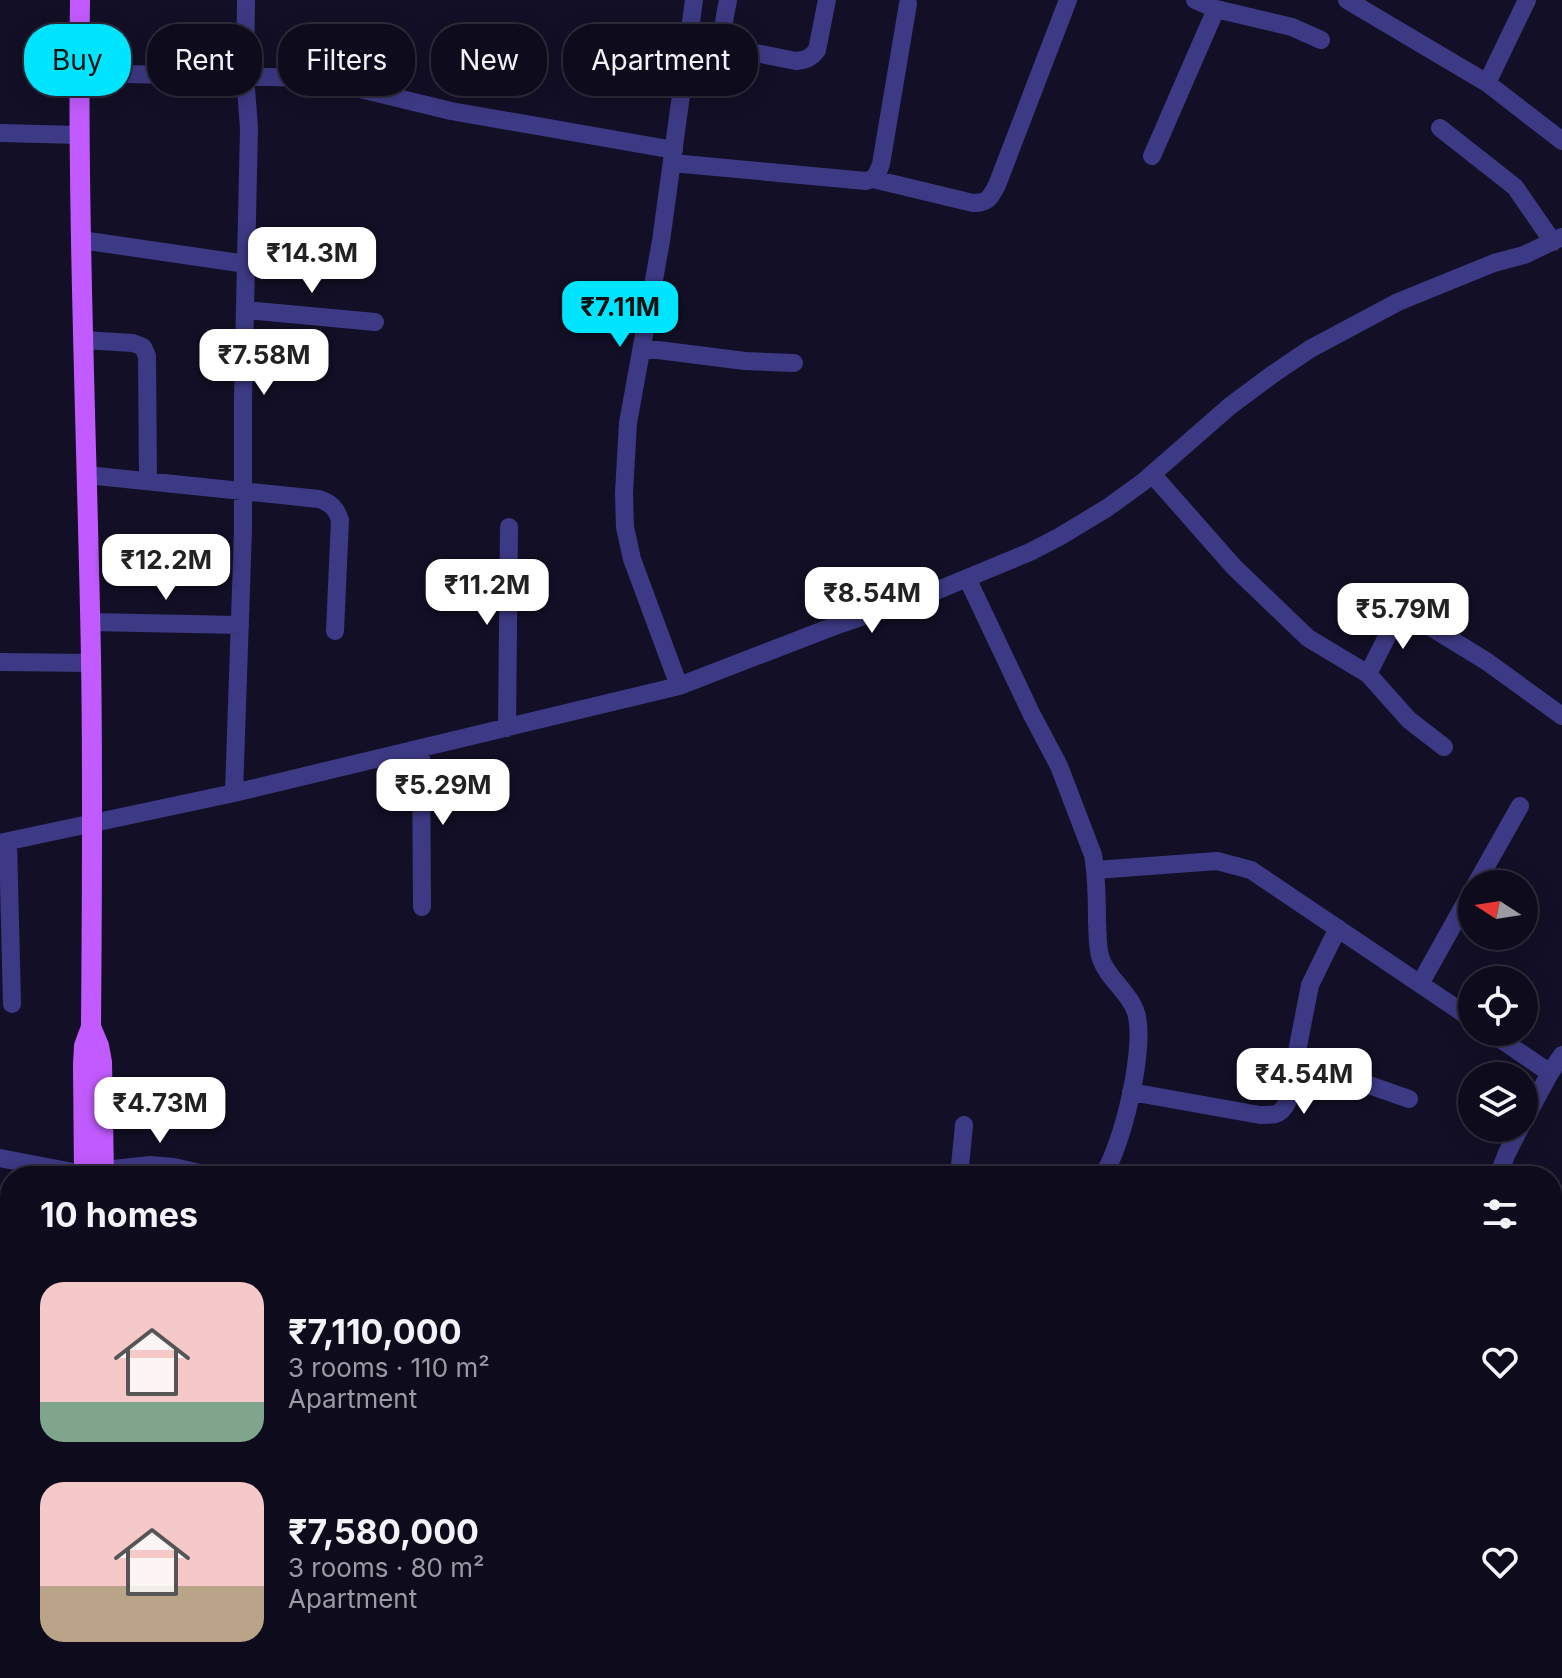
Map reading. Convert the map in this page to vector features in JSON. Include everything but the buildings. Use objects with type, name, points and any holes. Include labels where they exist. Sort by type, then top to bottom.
[{"type":"main road","points":[[80,0],[80,24]]},
{"type":"main road","points":[[79,96],[92,823],[91,1027],[84,1046],[83,1064],[93,1166]]},
{"type":"street","points":[[246,0],[246,24]]},
{"type":"street","points":[[679,686],[632,559],[625,527],[625,450],[661,241],[694,0]]},
{"type":"street","points":[[728,0],[724,37],[729,45],[796,61],[804,61],[817,50],[827,0]]},
{"type":"street","points":[[262,76],[315,78],[451,111],[673,156],[866,181],[873,179],[983,203],[997,185],[1068,0]]},
{"type":"street","points":[[1195,0],[1216,9],[1292,27],[1321,40]]},
{"type":"street","points":[[1347,0],[1487,83],[1562,141]]},
{"type":"street","points":[[1487,83],[1527,0]]},
{"type":"street","points":[[873,179],[881,164],[908,4]]},
{"type":"street","points":[[1152,156],[1216,9]]},
{"type":"street","points":[[234,793],[243,491],[249,128],[247,96]]},
{"type":"street","points":[[12,1004],[4,842],[234,793],[679,686],[931,593],[1030,552],[1107,508],[1152,474],[1230,406],[1310,349],[1398,302],[1558,240],[1515,187],[1440,128]]},
{"type":"street","points":[[0,133],[80,135]]},
{"type":"street","points":[[81,240],[246,264]]},
{"type":"street","points":[[245,310],[375,322]]},
{"type":"street","points":[[84,340],[133,343],[143,347],[147,356],[148,481]]},
{"type":"street","points":[[642,348],[745,361],[794,363]]},
{"type":"street","points":[[1152,474],[1234,567],[1308,638],[1368,674],[1409,720],[1444,747]]},
{"type":"street","points":[[87,475],[319,499],[330,504],[340,520],[335,631]]},
{"type":"street","points":[[507,728],[509,527]]},
{"type":"street","points":[[967,578],[1059,766],[1093,855],[1101,961],[1134,1007],[1139,1021],[1136,1074],[1115,1155],[1108,1166]]},
{"type":"street","points":[[1368,674],[1401,609],[1486,661],[1562,716]]},
{"type":"street","points":[[90,622],[240,625]]},
{"type":"street","points":[[0,662],[91,663]]},
{"type":"street","points":[[421,748],[422,907]]},
{"type":"street","points":[[1484,870],[1520,806]]},
{"type":"street","points":[[1096,870],[1192,861],[1217,861],[1251,870],[1458,1010]]},
{"type":"street","points":[[1420,984],[1458,916]]},
{"type":"street","points":[[1131,1092],[1260,1115],[1276,1115],[1283,1111],[1310,985],[1338,928]]},
{"type":"street","points":[[1510,1046],[1550,1073]]},
{"type":"street","points":[[1538,1095],[1562,1055]]},
{"type":"street","points":[[1295,1059],[1409,1099]]},
{"type":"street","points":[[960,1166],[964,1125]]},
{"type":"street","points":[[1503,1166],[1514,1142]]},
{"type":"street","points":[[0,1158],[47,1166]]}]
